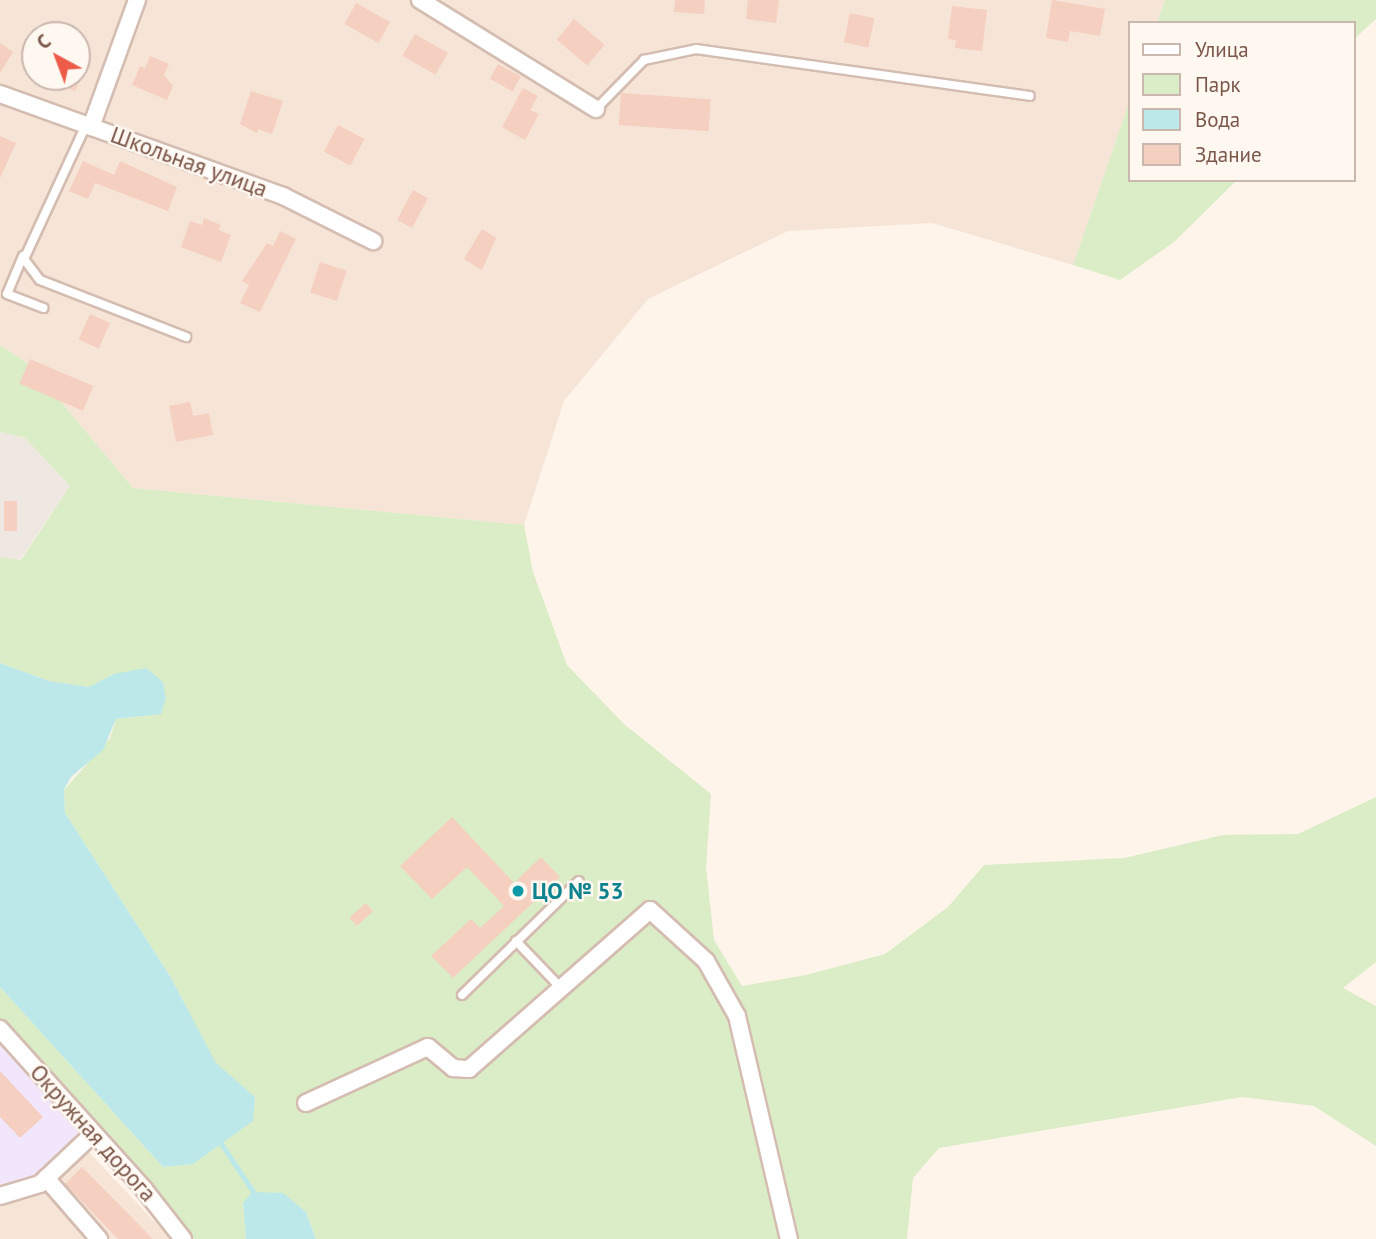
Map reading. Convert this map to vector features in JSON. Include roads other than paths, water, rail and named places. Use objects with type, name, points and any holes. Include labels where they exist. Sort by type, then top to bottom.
[{"type":"street","points":[[88,126],[137,0]]},
{"type":"street","points":[[419,0],[596,108]]},
{"type":"street","name":"Школьная улица","points":[[0,94],[283,195],[373,241]]},
{"type":"street","points":[[306,1103],[429,1047],[453,1068],[469,1069],[646,910],[658,914],[689,942],[723,987],[743,1032],[789,1239]]},
{"type":"street","name":"Окружная дорога","points":[[0,1029],[183,1239]]},
{"type":"street","points":[[0,1196],[27,1191],[46,1178],[93,1134]]},
{"type":"street","points":[[46,1178],[99,1239]]},
{"type":"lane","points":[[596,108],[644,60],[696,48],[1030,96]]},
{"type":"lane","points":[[43,308],[7,294],[88,126]]},
{"type":"lane","points":[[23,256],[40,280],[186,338]]},
{"type":"lane","points":[[461,995],[579,881]]},
{"type":"lane","points":[[516,941],[559,986]]},
{"type":"water","points":[[0,663],[49,681],[89,687],[114,674],[146,668],[163,682],[166,698],[161,714],[116,719],[103,750],[71,777],[64,790],[65,813],[170,976],[216,1063],[255,1097],[253,1121],[193,1164],[163,1167],[0,987]]},
{"type":"water","points":[[252,1192],[283,1193],[306,1212],[316,1239],[246,1239],[243,1203]]},
{"type":"waterway","points":[[219,1140],[257,1197]]},
{"type":"place","name":"ЦО № 53","points":[[518,891]]}]
